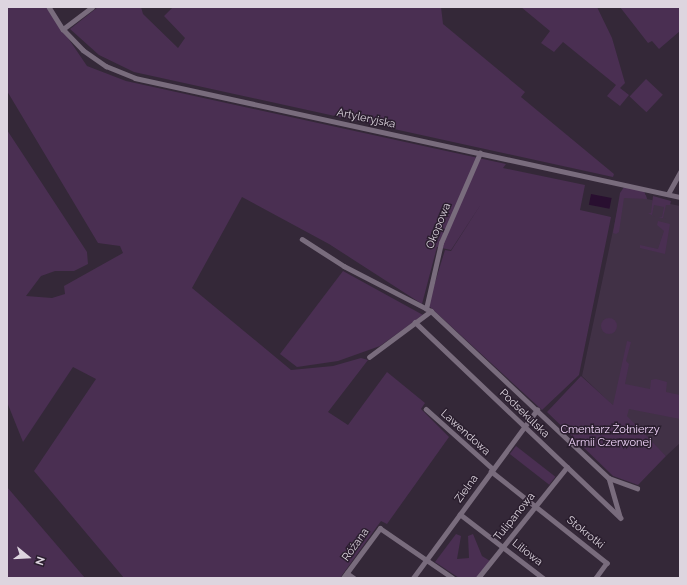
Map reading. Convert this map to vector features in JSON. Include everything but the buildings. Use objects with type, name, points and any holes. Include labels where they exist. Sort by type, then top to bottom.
[{"type":"street","name":"Artyleryjska","points":[[49,7],[63,29],[93,58],[136,78],[680,197]]},
{"type":"street","points":[[63,29],[92,7]]},
{"type":"street","name":"Okopowa","points":[[426,309],[441,243],[480,153]]},
{"type":"street","points":[[668,194],[680,172]]},
{"type":"street","points":[[302,239],[344,266],[431,311],[609,478],[637,488]]},
{"type":"street","points":[[369,357],[431,311]]},
{"type":"street","name":"Podsekulska","points":[[415,322],[621,518],[609,478]]},
{"type":"street","name":"Lawendowa","points":[[426,409],[492,470],[536,505]]},
{"type":"street","name":"Zielna","points":[[413,578],[537,410]]},
{"type":"street","name":"Tulipanowa","points":[[478,578],[567,467]]},
{"type":"street","name":"Stokrotki","points":[[536,505],[607,563],[596,578]]},
{"type":"street","name":"Liliowa","points":[[460,514],[544,578]]},
{"type":"street","name":"Różana","points":[[343,578],[380,528],[426,560]]},
{"type":"street","points":[[426,560],[453,578]]},
{"type":"street","name":"Różana","points":[[347,573],[354,578]]},
{"type":"shaded area","points":[[621,193],[646,195],[647,199],[680,206],[680,443],[666,456],[582,376]]},
{"type":"shaded area","points":[[591,194],[612,198],[610,209],[589,205]]},
{"type":"green space","points":[[7,7],[47,7],[87,66],[126,81],[506,164],[503,168],[585,185],[580,210],[611,217],[579,375],[542,410],[428,305],[445,250],[451,251],[481,204],[451,250],[437,247],[422,304],[329,244],[242,197],[192,288],[291,370],[333,366],[361,358],[368,360],[328,412],[348,425],[387,372],[425,403],[421,409],[449,437],[387,524],[381,521],[340,578],[124,578],[34,471],[96,379],[73,367],[23,442],[7,402],[7,130],[87,252],[88,264],[74,271],[55,271],[41,276],[26,296],[52,298],[65,294],[64,286],[123,253],[120,246],[98,243],[7,91]]},
{"type":"green space","points":[[98,7],[141,7],[143,14],[178,48],[185,38],[164,16],[173,7],[441,7],[443,24],[525,92],[521,97],[614,174],[613,177],[134,72],[99,55],[70,29]]},
{"type":"green space","points":[[521,7],[597,7],[612,38],[625,83],[620,88],[629,95],[620,106],[607,96],[616,85],[563,42],[554,52],[541,43],[550,31]]},
{"type":"green space","points":[[620,7],[680,7],[680,31],[659,49],[652,41],[648,43]]},
{"type":"green space","points":[[646,79],[663,95],[646,112],[630,97]]},
{"type":"green space","points":[[624,187],[644,191],[647,199],[624,198],[619,232],[616,234],[613,233],[620,193]]},
{"type":"green space","points":[[653,196],[671,201],[670,205],[666,205],[663,218],[666,219],[658,217],[662,217],[664,207],[654,205],[652,215],[655,217],[648,213],[651,213]]},
{"type":"green space","points":[[658,221],[670,224],[665,254],[640,248],[640,245],[658,249],[664,231],[657,225]]},
{"type":"green space","points":[[343,271],[423,315],[380,346],[338,361],[297,367],[280,354]]},
{"type":"green space","points":[[606,318],[612,318],[617,323],[615,332],[612,334],[606,334],[601,329],[601,323]]},
{"type":"green space","name":"Cmentarz Żołnierzy Armii Czerwonej","points":[[627,341],[631,342],[626,361],[629,364],[625,384],[650,389],[651,380],[656,379],[667,382],[666,392],[680,395],[680,419],[629,409],[627,416],[666,456],[638,485],[613,476],[547,412],[581,376],[613,405]]},
{"type":"green space","points":[[516,446],[555,477],[549,485],[510,454]]},
{"type":"green space","points":[[7,487],[85,578],[7,578]]},
{"type":"green space","points":[[456,534],[461,536],[457,559],[469,558],[468,536],[473,534],[482,556],[490,561],[477,578],[459,578],[435,562]]}]
